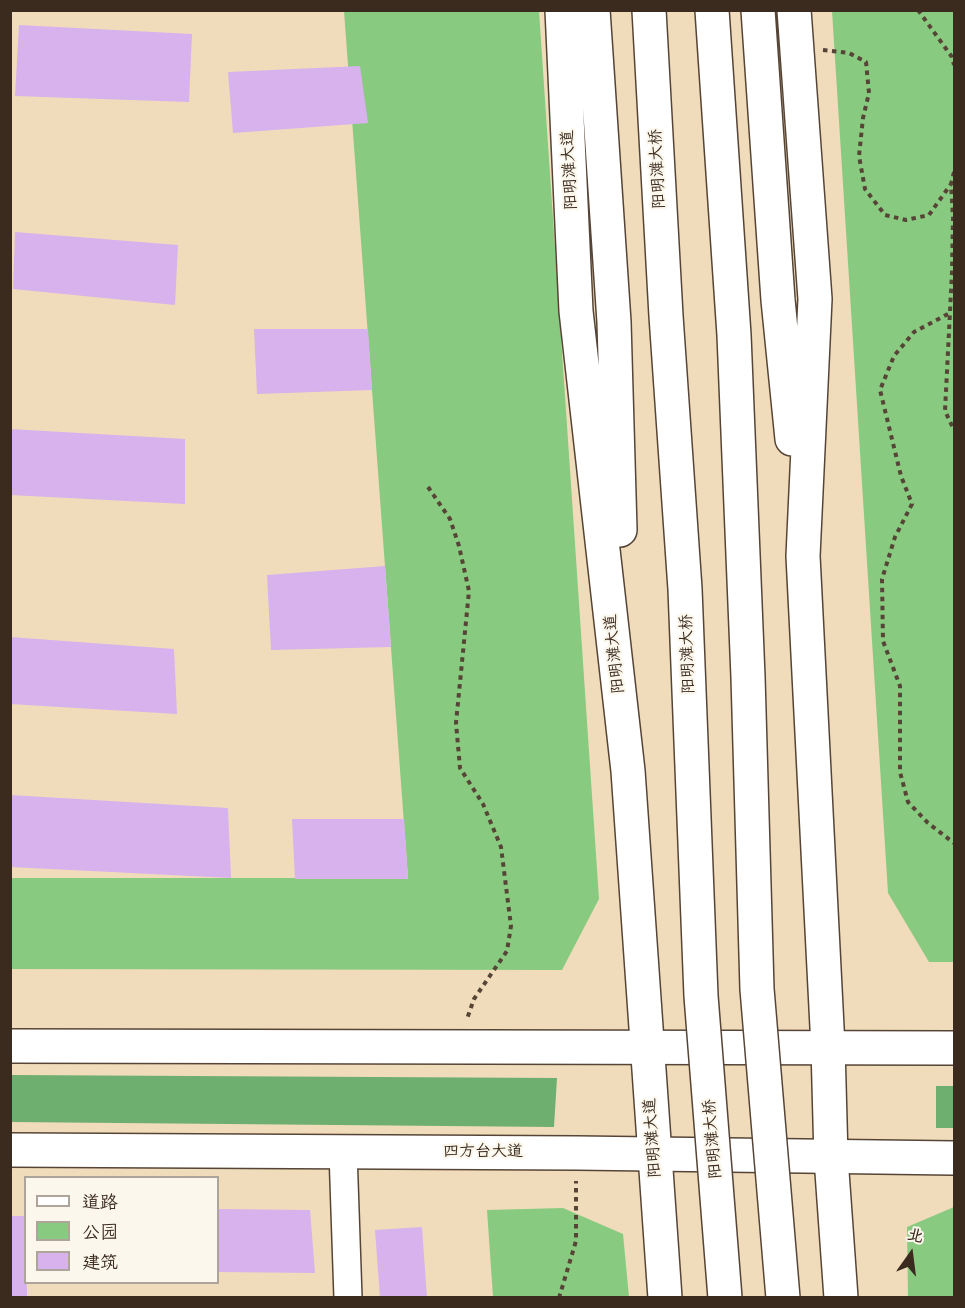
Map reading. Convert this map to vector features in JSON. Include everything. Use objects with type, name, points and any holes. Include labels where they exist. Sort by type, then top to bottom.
[{"type":"main road","name":"阳明滩大道","points":[[562,10],[576,311],[628,771],[653,1154],[665,1298]]},
{"type":"main road","points":[[593,10],[614,322],[628,771]]},
{"type":"main road","name":"阳明滩大桥","points":[[649,10],[666,316],[686,589],[701,996],[725,1298]]},
{"type":"main road","points":[[712,10],[734,335],[748,677],[757,989],[783,1298]]},
{"type":"main road","points":[[758,10],[778,300],[803,556],[828,1047],[831,1158],[841,1298]]},
{"type":"main road","points":[[794,10],[815,299],[803,556]]},
{"type":"main road","points":[[10,1046],[954,1048]]},
{"type":"main road","name":"四方台大道","points":[[10,1150],[577,1153],[954,1158]]},
{"type":"street","points":[[343,1152],[348,1298]]},
{"type":"path","points":[[918,10],[952,57],[954,65]]},
{"type":"path","points":[[797,46],[849,53],[866,62],[869,93],[863,118],[859,156],[865,189],[885,215],[906,220],[929,215],[951,184]]},
{"type":"path","points":[[954,172],[951,184],[953,218],[945,411],[954,430]]},
{"type":"path","points":[[948,314],[914,332],[894,356],[880,390],[901,476],[912,504],[895,537],[882,579],[882,590],[883,641],[900,686],[900,772],[908,802],[928,823],[954,843]]},
{"type":"path","points":[[428,487],[450,519],[459,546],[469,591],[456,723],[460,768],[483,804],[501,847],[511,926],[507,951],[474,999],[458,1046]]},
{"type":"path","points":[[559,1298],[576,1241],[577,1153]]},
{"type":"green space","points":[[344,11],[539,11],[599,899],[562,970],[11,969],[11,878],[408,878]]},
{"type":"green space","points":[[832,11],[954,11],[954,962],[929,962],[888,893]]},
{"type":"green space","points":[[11,1075],[557,1078],[554,1127],[11,1122]]},
{"type":"green space","points":[[936,1086],[954,1086],[954,1128],[936,1128]]},
{"type":"green space","points":[[954,1207],[954,1297],[908,1297],[907,1227]]},
{"type":"green space","points":[[563,1208],[623,1234],[629,1297],[493,1297],[487,1210]]},
{"type":"building","points":[[19,25],[192,34],[189,102],[15,96]]},
{"type":"building","points":[[360,66],[368,123],[233,133],[228,72]]},
{"type":"building","points":[[15,232],[178,245],[175,305],[13,289]]},
{"type":"building","points":[[254,329],[368,329],[372,390],[257,394]]},
{"type":"building","points":[[10,429],[185,439],[185,504],[10,495]]},
{"type":"building","points":[[385,566],[391,647],[271,650],[267,575]]},
{"type":"building","points":[[10,637],[174,649],[177,714],[10,704]]},
{"type":"building","points":[[10,795],[228,808],[231,878],[10,867]]},
{"type":"building","points":[[292,819],[404,819],[408,879],[295,879]]},
{"type":"building","points":[[219,1209],[310,1210],[315,1273],[219,1272]]},
{"type":"building","points":[[10,1216],[24,1216],[24,1284],[27,1284],[27,1298],[10,1298]]},
{"type":"building","points":[[422,1227],[427,1298],[380,1298],[375,1230]]}]
